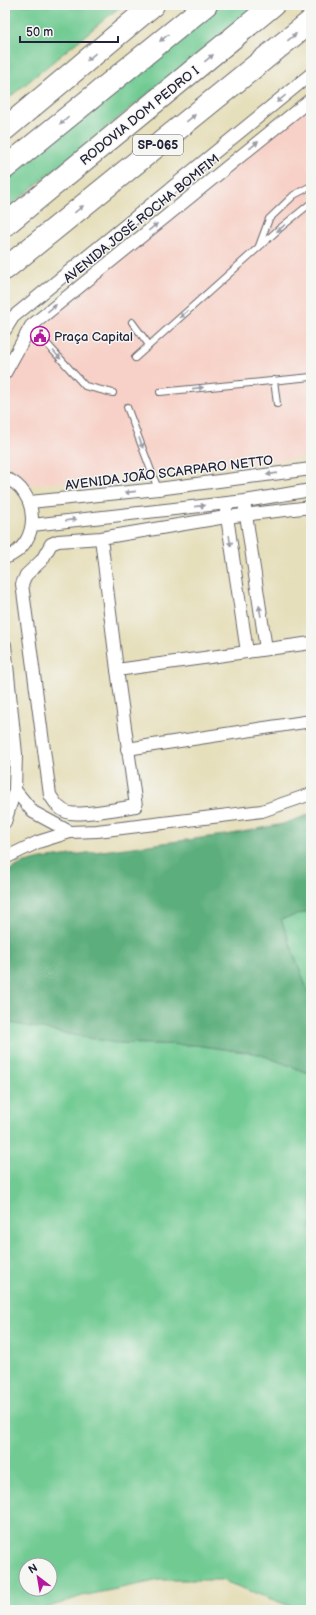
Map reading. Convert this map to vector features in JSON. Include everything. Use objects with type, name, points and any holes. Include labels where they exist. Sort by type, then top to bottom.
[{"type":"highway","points":[[5,129],[153,5]]},
{"type":"highway","points":[[5,168],[194,12],[206,5]]},
{"type":"highway","name":"RODOVIA DOM PEDRO I","points":[[5,225],[273,5]]},
{"type":"highway","name":"SP-065","points":[[5,269],[311,21]]},
{"type":"street","name":"AVENIDA JOSÉ ROCHA BOMFIM","points":[[5,330],[13,317],[311,74]]},
{"type":"street","name":"AVENIDA JOSÉ ROCHA BOMFIM","points":[[5,373],[31,326],[311,99]]},
{"type":"street","points":[[5,274],[52,230]]},
{"type":"street","name":"AVENIDA JOÃO SCARPARO NETTO","points":[[30,502],[158,489],[311,469]]},
{"type":"street","points":[[5,478],[12,480],[22,490],[30,502],[32,513],[32,525],[28,537],[20,548],[5,558]]},
{"type":"street","points":[[32,525],[226,503],[311,490]]},
{"type":"street","points":[[245,500],[266,649]]},
{"type":"street","points":[[226,503],[226,517],[247,652]]},
{"type":"street","points":[[102,538],[116,670],[136,806],[80,814],[70,813],[61,809],[50,795],[22,584],[26,575],[42,560],[51,544],[58,541],[102,538],[226,517],[311,506]]},
{"type":"street","points":[[116,670],[311,643]]},
{"type":"street","points":[[5,645],[16,754],[14,790],[5,822]]},
{"type":"street","points":[[127,749],[311,721]]},
{"type":"street","points":[[14,790],[33,812],[70,832]]},
{"type":"street","points":[[5,858],[38,842],[70,832],[97,831],[262,812],[311,794]]},
{"type":"lane","points":[[258,248],[269,219],[294,195],[311,186]]},
{"type":"lane","points":[[135,358],[258,248],[311,203]]},
{"type":"lane","points":[[132,322],[149,345]]},
{"type":"lane","points":[[31,326],[86,386],[113,393]]},
{"type":"lane","points":[[160,392],[311,377]]},
{"type":"lane","points":[[274,380],[277,404]]},
{"type":"lane","points":[[127,407],[158,489]]},
{"type":"shaded area","points":[[311,104],[311,457],[31,485],[5,462],[5,392],[38,326]]},
{"type":"green space","points":[[5,5],[122,5],[5,101]]},
{"type":"green space","points":[[220,5],[257,5],[5,210],[5,179]]},
{"type":"green space","points":[[311,814],[311,911],[281,919],[311,1000],[311,1074],[259,1054],[195,1045],[116,1043],[5,1022],[5,873],[21,864],[41,859],[232,834],[283,824]]},
{"type":"green space","points":[[311,911],[311,1000],[281,919]]},
{"type":"green space","points":[[5,1022],[116,1043],[195,1045],[259,1054],[311,1074],[311,1610],[300,1610],[221,1580],[160,1580],[82,1596],[41,1610],[5,1610],[5,1371],[7,1368],[5,1366]]},
{"type":"place","name":"Praça Capital","points":[[40,336]]}]
